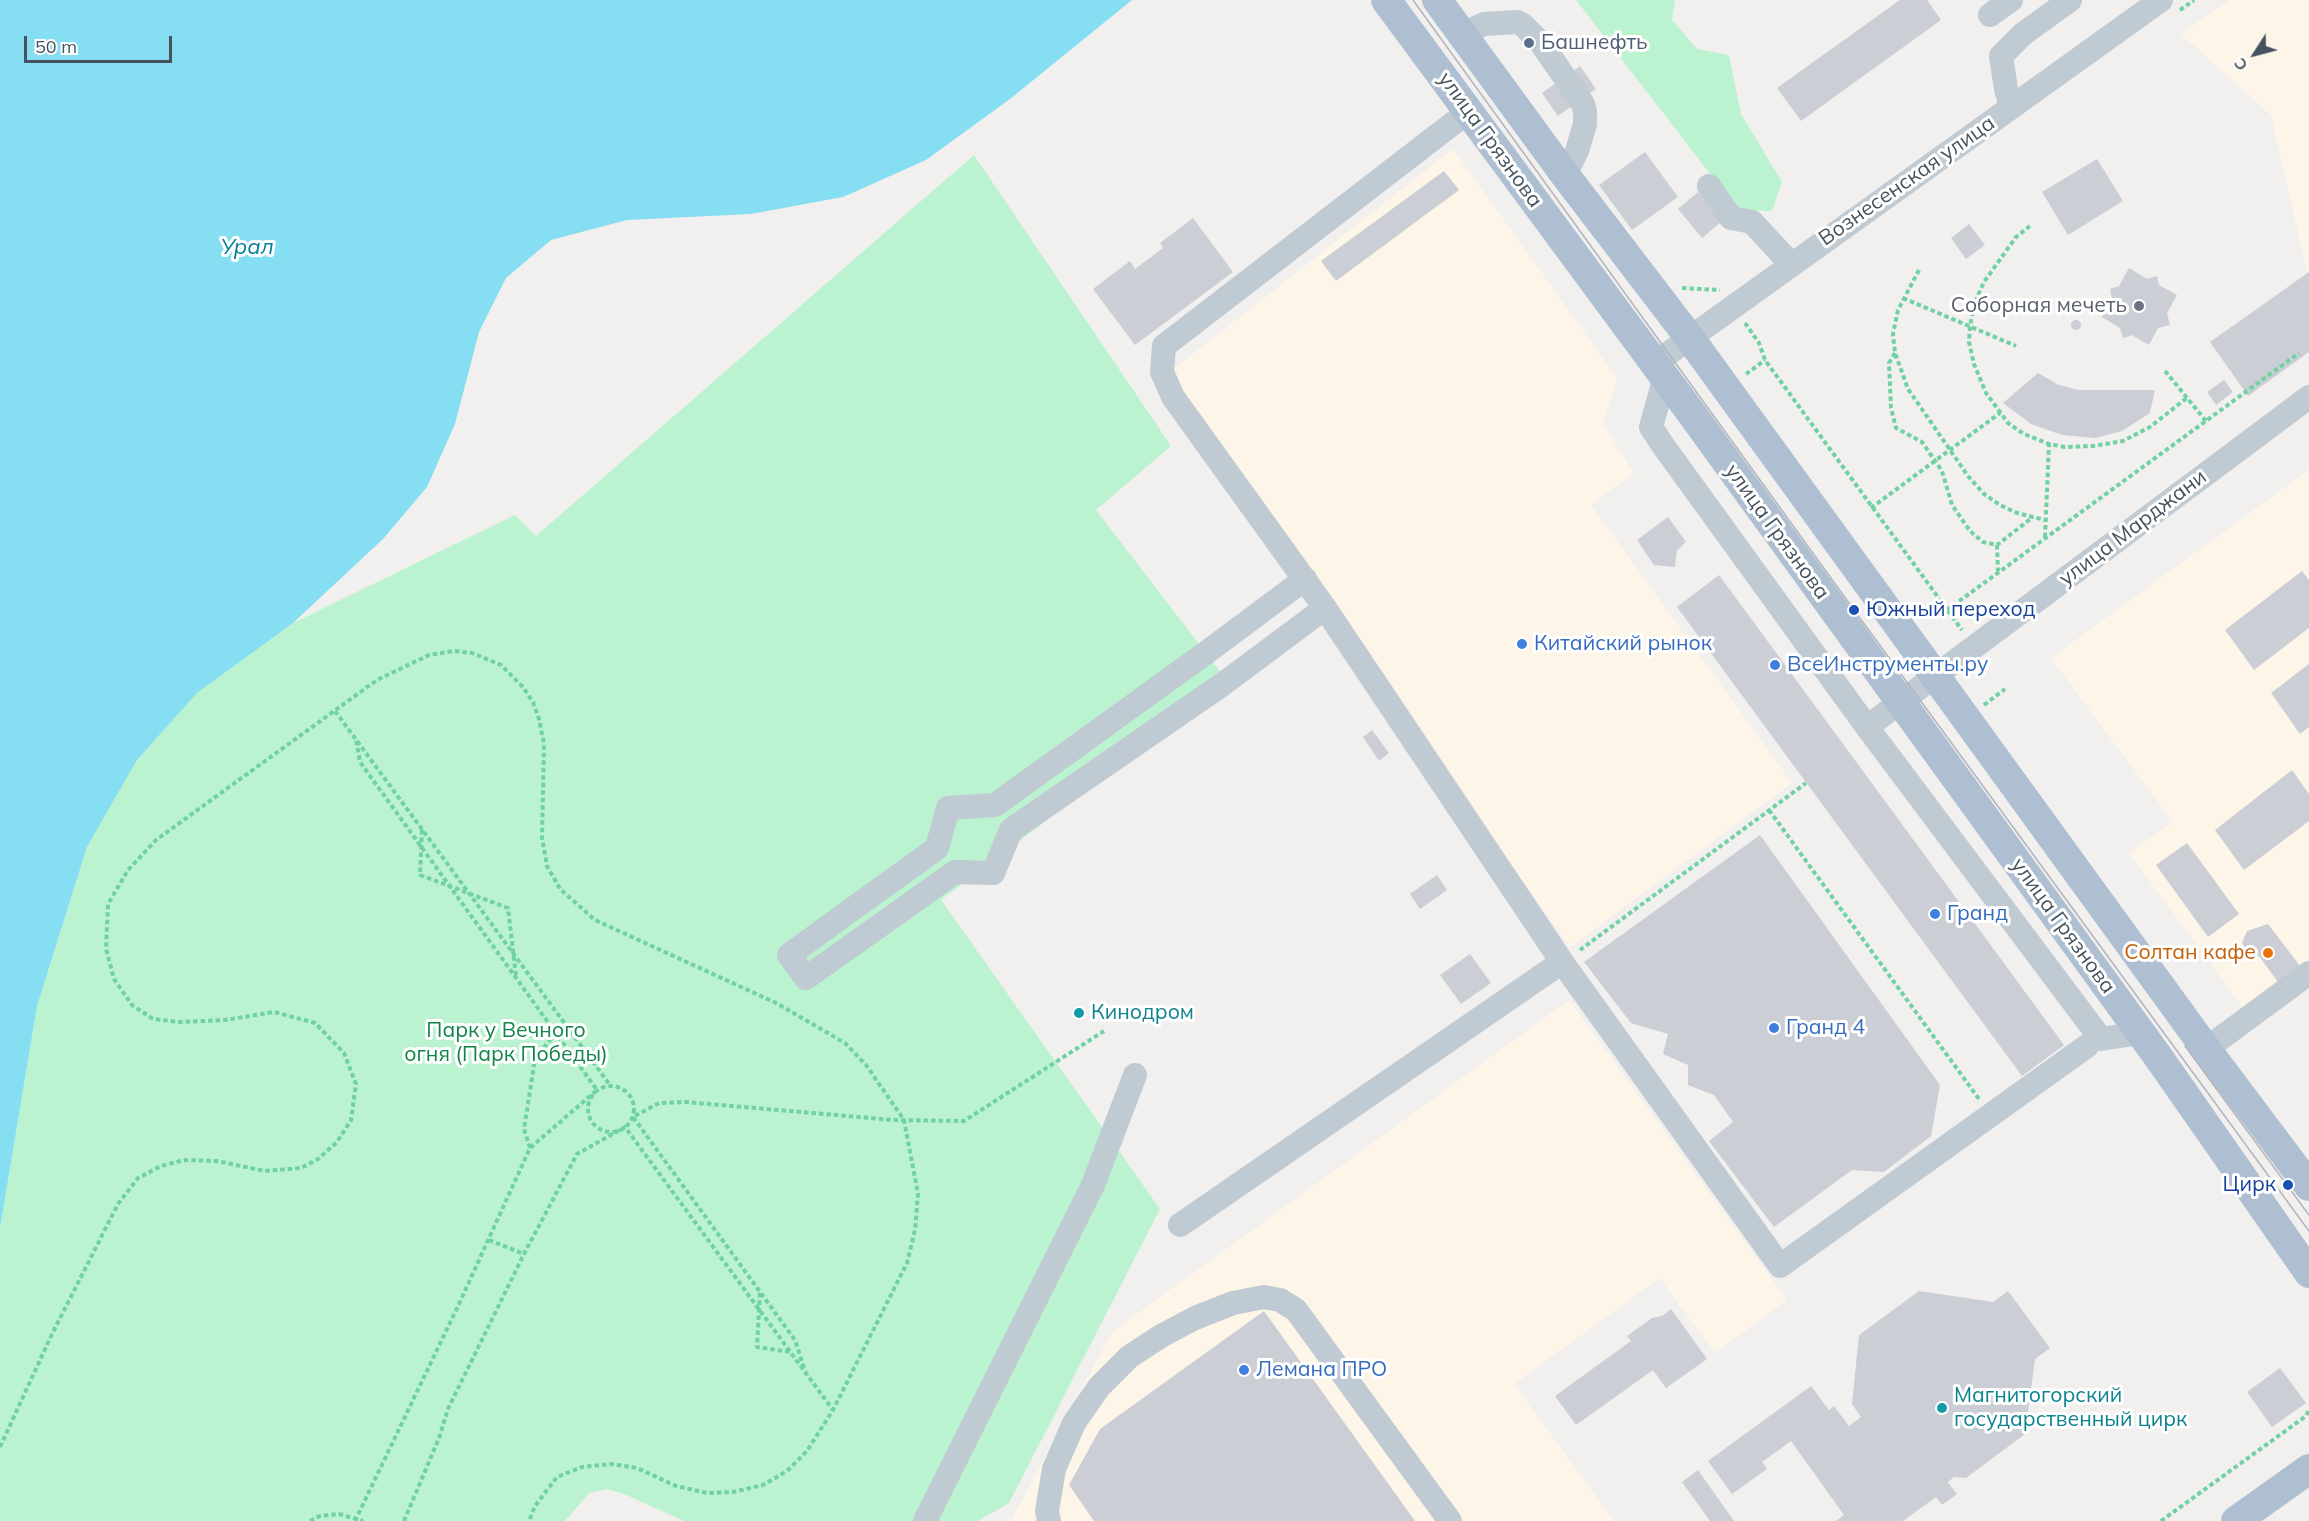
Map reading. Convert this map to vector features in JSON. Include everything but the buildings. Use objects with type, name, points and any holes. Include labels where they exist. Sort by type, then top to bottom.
[{"type":"main road","name":"улица Грязнова","points":[[1386,0],[1660,370],[2140,1033],[2309,1274]]},
{"type":"main road","name":"улица Грязнова","points":[[1437,0],[1565,175],[1689,337],[2206,1049],[2309,1186]]},
{"type":"main road","points":[[2289,1245],[2309,1295]]},
{"type":"main road","points":[[2278,1491],[2309,1448]]},
{"type":"main road","points":[[2236,1521],[2309,1469]]},
{"type":"street","points":[[1990,15],[2011,0]]},
{"type":"street","points":[[2011,107],[2001,56],[2023,34],[2070,0]]},
{"type":"street","name":"Вознесенская улица","points":[[1660,370],[1689,337],[2161,0]]},
{"type":"street","points":[[1462,34],[1484,24],[1517,22],[1529,30],[1548,52],[1583,104],[1585,112],[1585,124],[1577,151],[1565,175]]},
{"type":"street","points":[[1469,111],[1164,346],[1162,372],[1173,397],[1325,608],[1562,962],[1780,1266],[2087,1046]]},
{"type":"street","points":[[1709,186],[1731,218],[1752,222],[1791,264]]},
{"type":"street","points":[[1660,370],[1651,427],[1867,727],[2101,1039],[2140,1033]]},
{"type":"street","name":"улица Марджани","points":[[1867,727],[2309,397]]},
{"type":"street","points":[[1305,579],[1203,656],[995,805],[948,808],[937,849],[789,955],[806,978],[955,872],[993,873],[1011,830],[1223,684],[1325,608]]},
{"type":"street","points":[[1203,656],[1223,684]]},
{"type":"street","points":[[995,805],[1011,830]]},
{"type":"street","points":[[937,849],[955,872]]},
{"type":"street","points":[[1180,1225],[1562,962]]},
{"type":"street","points":[[2206,1049],[2309,973]]},
{"type":"street","points":[[925,1521],[1093,1185],[1135,1075]]},
{"type":"street","points":[[1049,1521],[1047,1510],[1054,1469],[1074,1423],[1100,1387],[1129,1357],[1161,1335],[1233,1303],[1264,1298],[1280,1300],[1296,1310],[1450,1521]]},
{"type":"path","points":[[2030,226],[2016,237],[1984,282],[1974,304],[1970,327],[1974,364],[1986,393],[2008,423],[2024,434],[2049,444],[2065,447],[2093,446],[2123,441],[2150,427],[2188,397]]},
{"type":"path","points":[[1919,270],[1898,310],[1893,334],[1895,353],[1908,389],[1968,476],[1984,494],[2000,505],[2045,520]]},
{"type":"path","points":[[1903,298],[2016,346]]},
{"type":"path","points":[[1741,318],[1760,343],[1765,360],[1966,635]]},
{"type":"path","points":[[1895,353],[1889,363],[1891,408],[1896,428],[1922,442],[1942,471],[1952,505],[1970,531],[1983,542],[1997,545],[2033,517]]},
{"type":"path","points":[[1947,610],[2299,353]]},
{"type":"path","points":[[1739,380],[1765,360]]},
{"type":"path","points":[[2165,371],[2206,421]]},
{"type":"path","points":[[1872,508],[2000,413]]},
{"type":"path","points":[[2045,537],[2049,444]]},
{"type":"path","points":[[1997,545],[1998,572]]},
{"type":"path","points":[[0,1448],[52,1334],[118,1204],[138,1178],[161,1166],[184,1160],[217,1161],[266,1171],[301,1168],[318,1159],[337,1142],[351,1120],[356,1083],[344,1053],[315,1023],[274,1012],[180,1022],[153,1019],[132,1005],[114,979],[106,949],[108,904],[128,870],[156,840],[377,680],[429,655],[453,651],[472,653],[501,665],[522,686],[539,719],[544,744],[542,838],[547,866],[560,889],[595,920],[776,1003],[844,1043],[866,1065],[904,1120],[918,1194],[915,1230],[907,1263],[833,1410],[807,1451],[787,1471],[763,1485],[733,1492],[707,1492],[676,1486],[637,1468],[611,1464],[582,1467],[557,1477],[535,1506],[528,1521]]},
{"type":"path","points":[[1976,711],[2005,689]]},
{"type":"path","points":[[335,711],[610,1085]]},
{"type":"path","points":[[356,739],[360,762],[597,1090]]},
{"type":"path","points":[[1562,962],[1806,783]]},
{"type":"path","points":[[1769,810],[1990,1114]]},
{"type":"path","points":[[422,830],[420,875],[468,891],[508,908],[516,977]]},
{"type":"path","points":[[530,1148],[524,1129],[535,1059],[556,1032],[566,1026]]},
{"type":"path","points":[[633,1116],[659,1103],[686,1102],[904,1120],[964,1121],[1104,1031]]},
{"type":"path","points":[[356,1519],[530,1148],[597,1090],[610,1085],[622,1088],[628,1092],[634,1103],[633,1116],[626,1127],[577,1154],[524,1254],[448,1409],[439,1438],[404,1521]]},
{"type":"path","points":[[597,1090],[588,1102],[587,1109],[592,1123],[598,1128],[612,1132],[626,1127]]},
{"type":"path","points":[[633,1116],[795,1340],[806,1372]]},
{"type":"path","points":[[626,1127],[833,1410]]},
{"type":"path","points":[[489,1239],[524,1254]]},
{"type":"path","points":[[760,1292],[757,1347],[791,1352]]},
{"type":"path","points":[[2161,1521],[2306,1416],[2309,1410]]},
{"type":"path","points":[[310,1521],[320,1516],[339,1514],[363,1521]]},
{"type":"shaded area","points":[[2229,0],[2309,0],[2309,272],[2271,115],[2181,34]]},
{"type":"shaded area","name":"Китайский рынок","points":[[1453,149],[1617,378],[1603,424],[1634,473],[1591,505],[1792,783],[1570,947],[1175,395],[1170,372]]},
{"type":"shaded area","points":[[2309,470],[2309,963],[2244,1009],[2129,853],[2173,822],[2051,658]]},
{"type":"shaded area","points":[[1569,1000],[1787,1300],[1715,1353],[1660,1278],[1514,1384],[1614,1521],[1011,1521],[1112,1332]]},
{"type":"green space","points":[[1576,0],[1675,0],[1672,20],[1697,49],[1729,55],[1741,114],[1782,182],[1772,211],[1738,210]]},
{"type":"green space","name":"Парк у Вечного огня (Парк Победы)","points":[[974,155],[1171,446],[1096,510],[1229,683],[941,900],[1160,1209],[1009,1503],[978,1521],[684,1521],[624,1494],[607,1489],[589,1493],[565,1521],[0,1521],[0,1228],[37,1006],[87,847],[137,760],[197,693],[293,623],[515,515],[536,536]]},
{"type":"water","name":"Урал","points":[[0,0],[1132,0],[1010,99],[926,160],[843,197],[751,214],[627,220],[551,240],[506,278],[479,332],[455,424],[427,487],[383,539],[293,623],[197,693],[137,760],[87,847],[37,1006],[0,1228]]},
{"type":"tram line","points":[[1413,0],[1854,610],[2309,1231]]},
{"type":"tram line","points":[[2185,1046],[2309,1215]]},
{"type":"place","name":"Башнефть","points":[[1529,43]]},
{"type":"place","name":"Соборная мечеть","points":[[2139,306]]},
{"type":"place","name":"Южный переход","points":[[1854,610]]},
{"type":"place","name":"Китайский рынок","points":[[1522,644]]},
{"type":"place","name":"ВсеИнструменты.ру","points":[[1775,665]]},
{"type":"place","name":"Гранд","points":[[1935,914]]},
{"type":"place","name":"Солтан кафе","points":[[2268,953]]},
{"type":"place","name":"Кинодром","points":[[1079,1013]]},
{"type":"place","name":"Гранд 4","points":[[1774,1028]]},
{"type":"place","name":"Цирк","points":[[2288,1185]]},
{"type":"place","name":"Лемана ПРО","points":[[1244,1370]]},
{"type":"place","name":"Магнитогорский государственный цирк","points":[[1942,1408]]}]
